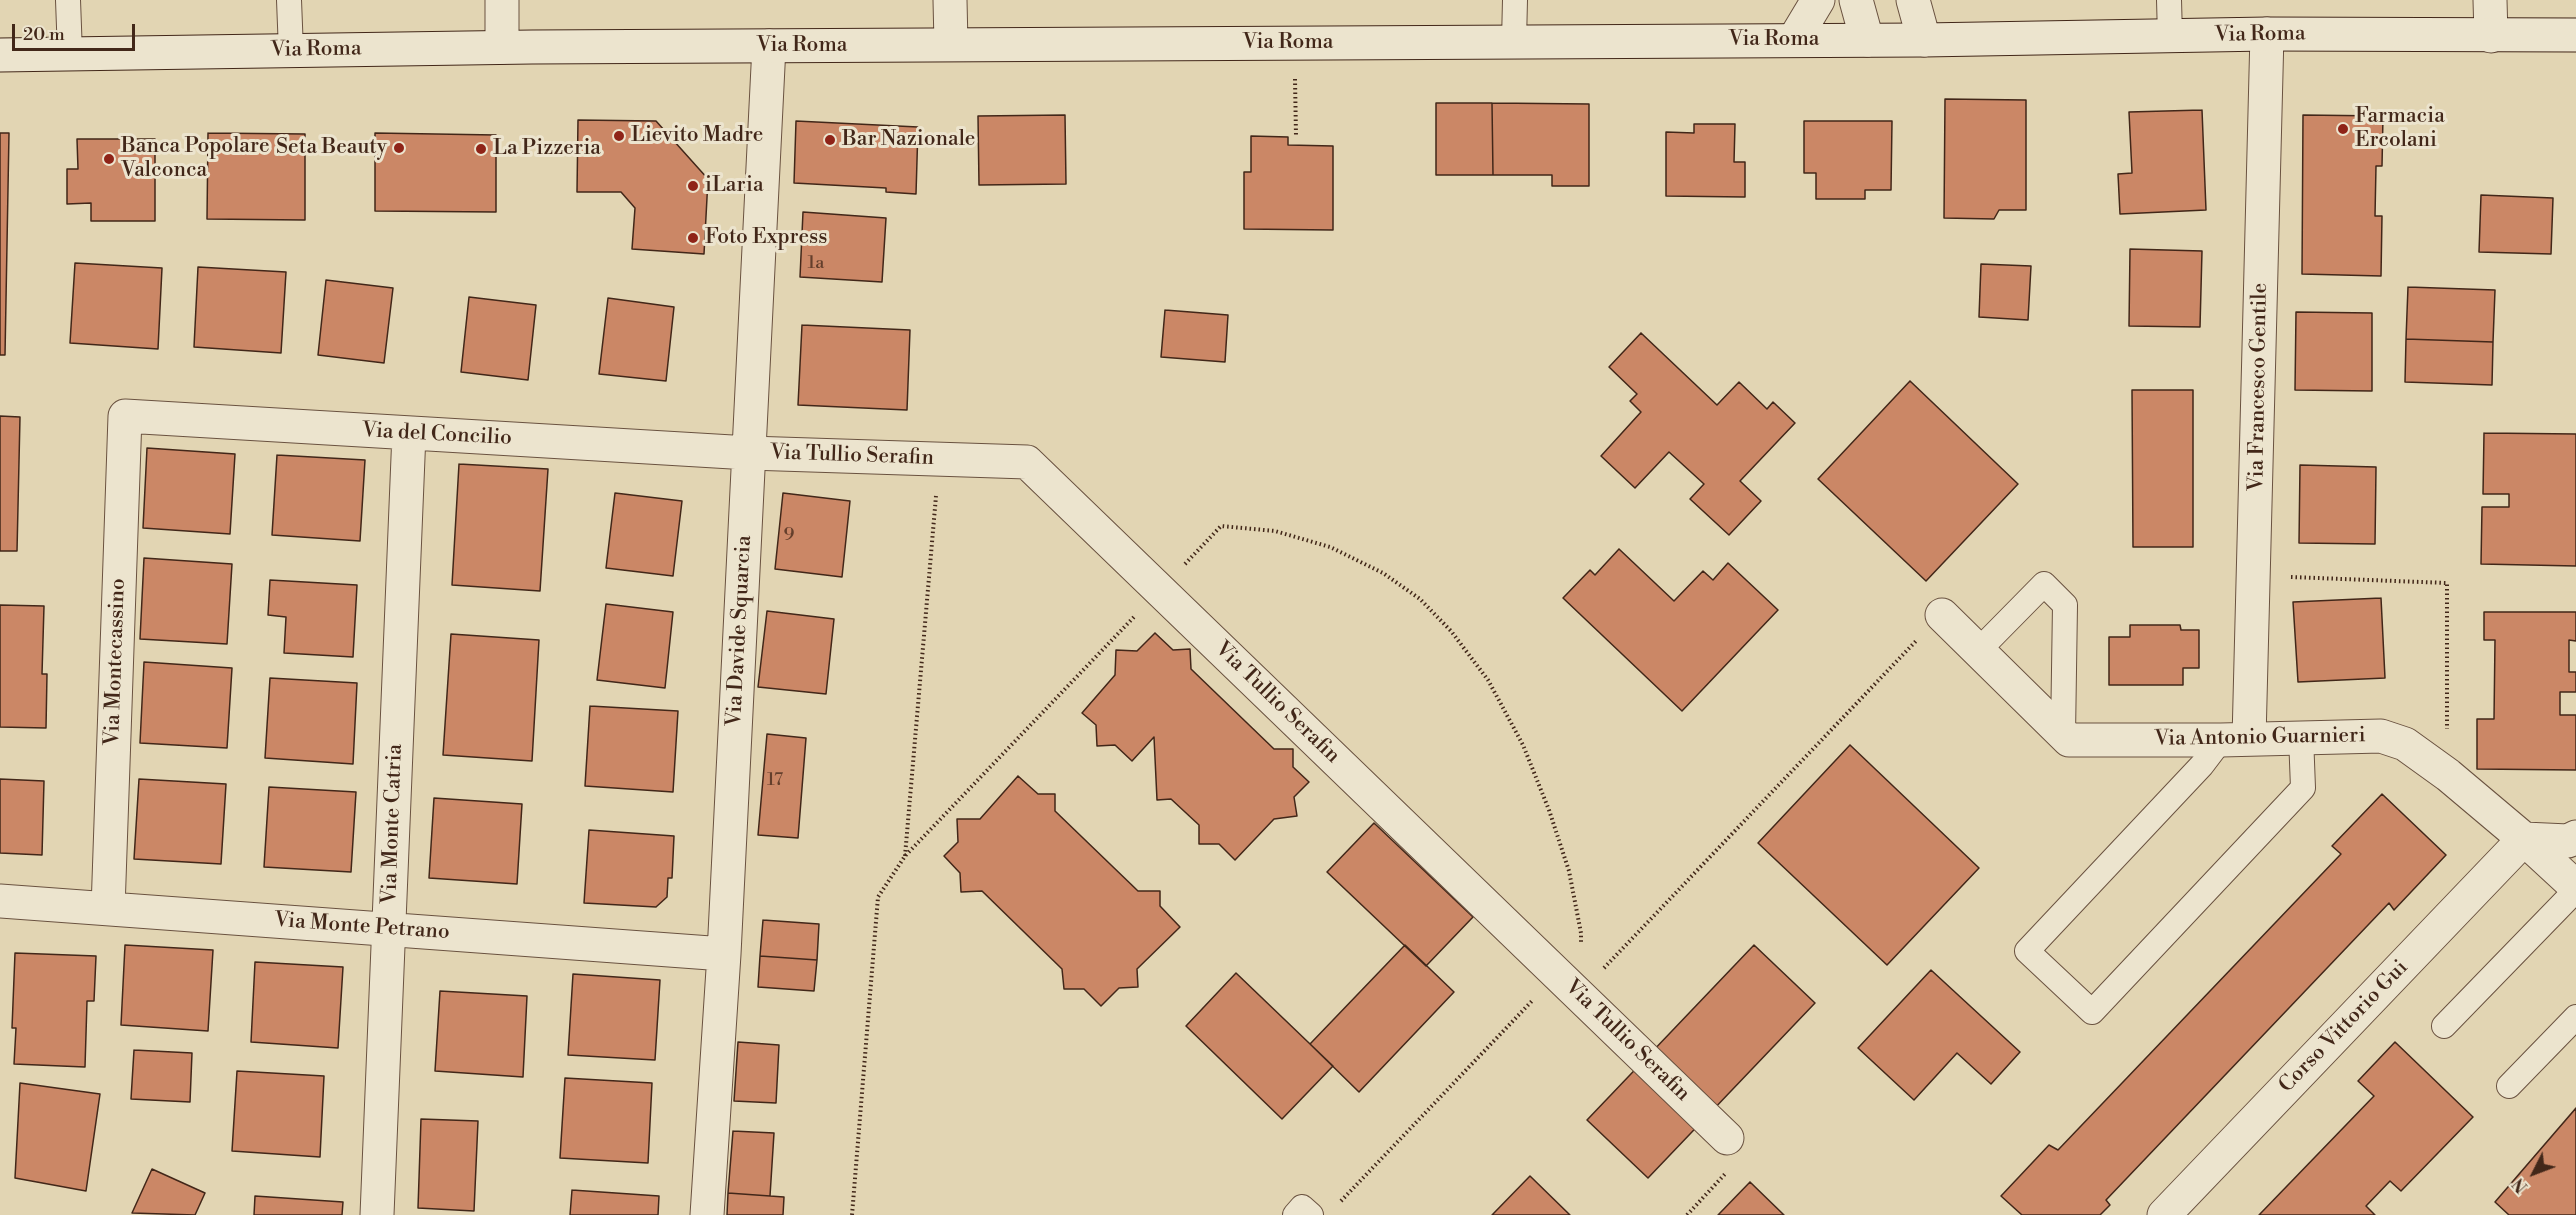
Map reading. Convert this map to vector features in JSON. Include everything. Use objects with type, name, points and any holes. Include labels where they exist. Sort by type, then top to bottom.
[{"type":"street","points":[[502,0],[502,47]]},
{"type":"street","points":[[950,0],[951,44]]},
{"type":"street","points":[[1794,40],[1818,0]]},
{"type":"street","points":[[1856,0],[1867,40]]},
{"type":"street","points":[[1913,0],[1924,40]]},
{"type":"street","points":[[2490,0],[2491,36]]},
{"type":"street","name":"Via Roma","points":[[0,55],[502,47],[1924,40],[2267,34],[2491,36],[2576,34]]},
{"type":"street","name":"Via Francesco Gentile","points":[[2235,740],[2254,576],[2267,34]]},
{"type":"street","name":"Via Davide Squarcia","points":[[707,1215],[724,954],[769,46]]},
{"type":"street","name":"Via del Concilio","points":[[125,416],[749,453]]},
{"type":"street","name":"Via Montecassino","points":[[108,909],[125,416]]},
{"type":"street","name":"Via Monte Catria","points":[[377,1215],[409,433]]},
{"type":"street","name":"Via Tullio Serafin","points":[[749,453],[1027,462],[1727,1138]]},
{"type":"street","points":[[1942,615],[2063,735]]},
{"type":"street","name":"Via Antonio Guarnieri","points":[[2063,735],[2069,740],[2235,740],[2301,736],[2381,736],[2405,744],[2448,775],[2524,839],[2576,889]]},
{"type":"street","points":[[2524,839],[2568,841],[2576,837]]},
{"type":"street","name":"Corso Vittorio Gui","points":[[2164,1215],[2524,839]]},
{"type":"street","name":"Via Monte Petrano","points":[[0,901],[724,954]]},
{"type":"lane","points":[[68,0],[70,54]]},
{"type":"lane","points":[[289,0],[291,51]]},
{"type":"lane","points":[[1514,41],[1515,0]]},
{"type":"lane","points":[[2169,0],[2169,36]]},
{"type":"lane","points":[[1978,651],[2044,584],[2065,605],[2063,735]]},
{"type":"lane","points":[[2235,740],[2202,765],[2027,951],[2092,1012],[2303,788],[2301,736]]},
{"type":"lane","points":[[2444,1026],[2576,889]]},
{"type":"lane","points":[[2509,1086],[2576,1017]]},
{"type":"lane","points":[[1294,1215],[1302,1207],[1311,1215]]},
{"type":"path","points":[[1295,43],[1296,136]]},
{"type":"path","points":[[904,856],[939,459]]},
{"type":"path","points":[[852,1215],[878,897],[904,856],[1221,526],[1275,531],[1330,547],[1383,573],[1420,599],[1451,631],[1488,680],[1523,745],[1549,810],[1569,871],[1581,933],[1568,984]]},
{"type":"path","points":[[2254,576],[2447,583],[2448,775]]},
{"type":"path","points":[[1339,1203],[1568,984],[1942,615]]},
{"type":"path","points":[[1687,1215],[1727,1171]]},
{"type":"building","points":[[1945,99],[2026,100],[2026,210],[1999,210],[1994,219],[1944,218]]},
{"type":"building","points":[[1436,103],[1492,103],[1493,175],[1436,175]]},
{"type":"building","points":[[1492,103],[1589,104],[1589,186],[1552,186],[1552,175],[1493,175]]},
{"type":"building","points":[[2202,110],[2206,210],[2120,214],[2118,174],[2132,173],[2129,112]]},
{"type":"building","points":[[1065,115],[1066,184],[979,185],[978,116]]},
{"type":"building","points":[[2303,115],[2383,116],[2382,166],[2376,166],[2375,216],[2382,216],[2381,276],[2302,274]]},
{"type":"building","points":[[578,120],[656,121],[708,179],[704,254],[632,249],[635,208],[621,192],[577,192]]},
{"type":"building","points":[[796,121],[918,127],[916,194],[886,192],[886,188],[794,183]]},
{"type":"building","points":[[1804,121],[1892,121],[1891,190],[1865,190],[1865,199],[1816,199],[1816,173],[1804,173]]},
{"type":"building","points":[[1694,124],[1735,124],[1734,162],[1745,162],[1745,197],[1666,196],[1666,132],[1694,133]]},
{"type":"building","points":[[0,133],[9,133],[5,355],[0,355]]},
{"type":"building","points":[[208,133],[305,134],[305,220],[207,219]]},
{"type":"building","points":[[375,133],[496,135],[496,212],[375,211]]},
{"type":"building","points":[[1251,136],[1288,137],[1288,145],[1333,146],[1333,230],[1244,229],[1244,172],[1251,172]]},
{"type":"building","points":[[77,139],[155,139],[155,221],[91,221],[91,203],[67,204],[67,169],[78,169]]},
{"type":"building","points":[[2481,195],[2553,198],[2551,254],[2479,252]]},
{"type":"building","points":[[803,212],[886,218],[882,282],[800,277]]},
{"type":"building","points":[[2130,249],[2202,251],[2200,327],[2129,326]]},
{"type":"building","points":[[75,263],[162,268],[158,349],[70,343]]},
{"type":"building","points":[[1981,264],[2031,266],[2028,320],[1979,317]]},
{"type":"building","points":[[198,267],[286,272],[281,353],[194,347]]},
{"type":"building","points":[[326,280],[393,288],[384,363],[318,355]]},
{"type":"building","points":[[2408,287],[2495,290],[2493,342],[2406,339]]},
{"type":"building","points":[[469,297],[536,305],[528,380],[461,372]]},
{"type":"building","points":[[608,298],[674,307],[666,381],[599,374]]},
{"type":"building","points":[[1165,310],[1228,315],[1225,362],[1161,357]]},
{"type":"building","points":[[2296,312],[2372,313],[2372,391],[2295,390]]},
{"type":"building","points":[[802,325],[910,330],[907,410],[798,405]]},
{"type":"building","points":[[1641,333],[1717,405],[1739,382],[1767,409],[1773,402],[1795,423],[1740,481],[1761,501],[1729,535],[1690,499],[1704,484],[1669,452],[1635,488],[1601,456],[1641,412],[1630,401],[1637,394],[1609,367]]},
{"type":"building","points":[[2406,339],[2493,342],[2492,385],[2405,382]]},
{"type":"building","points":[[1910,381],[2018,484],[1926,581],[1818,479]]},
{"type":"building","points":[[2132,390],[2193,390],[2193,547],[2133,547]]},
{"type":"building","points":[[0,416],[20,417],[17,551],[0,551]]},
{"type":"building","points":[[2484,433],[2576,434],[2576,566],[2481,564],[2482,507],[2509,507],[2509,494],[2483,494]]},
{"type":"building","points":[[147,448],[235,454],[230,534],[143,528]]},
{"type":"building","points":[[277,455],[365,460],[360,541],[272,535]]},
{"type":"building","points":[[459,464],[548,469],[540,591],[452,585]]},
{"type":"building","points":[[2300,465],[2376,467],[2375,544],[2299,543]]},
{"type":"building","points":[[615,493],[682,501],[673,576],[606,568]]},
{"type":"building","points":[[783,493],[850,501],[842,577],[775,569]]},
{"type":"building","points":[[1619,549],[1674,601],[1703,571],[1713,580],[1728,563],[1778,610],[1682,711],[1563,598],[1590,570],[1595,575]]},
{"type":"building","points":[[144,558],[232,564],[227,644],[140,639]]},
{"type":"building","points":[[270,580],[357,585],[353,657],[284,653],[286,617],[268,615]]},
{"type":"building","points":[[2381,598],[2385,678],[2298,682],[2293,602]]},
{"type":"building","points":[[606,604],[673,612],[665,688],[597,680]]},
{"type":"building","points":[[0,605],[44,606],[42,674],[47,674],[46,728],[0,727]]},
{"type":"building","points":[[767,611],[834,619],[826,694],[758,687]]},
{"type":"building","points":[[2484,612],[2576,612],[2576,641],[2569,640],[2569,672],[2576,672],[2576,692],[2560,692],[2560,715],[2576,715],[2576,770],[2477,769],[2477,719],[2494,719],[2495,640],[2484,640]]},
{"type":"building","points":[[2130,625],[2180,625],[2181,630],[2199,630],[2199,668],[2183,668],[2183,685],[2109,685],[2109,637],[2130,637]]},
{"type":"building","points":[[1155,633],[1173,650],[1190,649],[1191,669],[1274,749],[1293,749],[1293,767],[1309,782],[1294,797],[1297,816],[1274,819],[1235,860],[1219,844],[1199,844],[1199,825],[1171,799],[1157,800],[1154,737],[1132,761],[1115,745],[1097,746],[1096,725],[1082,713],[1115,675],[1116,650],[1137,651]]},
{"type":"building","points":[[451,634],[539,640],[532,761],[443,755]]},
{"type":"building","points":[[144,662],[232,668],[227,748],[140,743]]},
{"type":"building","points":[[270,678],[357,683],[353,764],[265,758]]},
{"type":"building","points":[[590,706],[678,711],[673,792],[585,786]]},
{"type":"building","points":[[767,734],[806,738],[798,838],[758,835]]},
{"type":"building","points":[[1850,745],[1979,868],[1887,965],[1758,843]]},
{"type":"building","points":[[1018,776],[1038,794],[1055,794],[1055,811],[1138,891],[1160,891],[1160,906],[1180,927],[1137,969],[1138,987],[1119,988],[1101,1006],[1084,989],[1064,989],[1062,969],[982,891],[961,892],[960,873],[944,856],[958,842],[957,819],[980,819]]},
{"type":"building","points":[[0,779],[44,781],[42,855],[0,853]]},
{"type":"building","points":[[139,779],[226,784],[221,864],[134,859]]},
{"type":"building","points":[[269,787],[356,792],[351,872],[264,867]]},
{"type":"building","points":[[2382,794],[2446,855],[2394,910],[2389,903],[2106,1200],[2110,1205],[2100,1215],[2022,1215],[2001,1196],[2049,1145],[2058,1150],[2341,854],[2332,846]]},
{"type":"building","points":[[434,798],[522,804],[517,884],[429,878]]},
{"type":"building","points":[[1374,823],[1473,917],[1426,966],[1327,872]]},
{"type":"building","points":[[589,830],[674,836],[672,878],[668,878],[667,897],[656,907],[584,903]]},
{"type":"building","points":[[763,920],[819,924],[817,960],[760,956]]},
{"type":"building","points":[[125,945],[213,950],[208,1031],[121,1025]]},
{"type":"building","points":[[1405,945],[1454,992],[1359,1092],[1310,1044]]},
{"type":"building","points":[[1754,945],[1815,1003],[1648,1178],[1587,1120]]},
{"type":"building","points":[[15,953],[96,956],[94,1001],[87,1001],[85,1067],[14,1064],[16,1028],[12,1028]]},
{"type":"building","points":[[760,956],[817,960],[814,991],[758,987]]},
{"type":"building","points":[[255,962],[343,967],[338,1048],[251,1042]]},
{"type":"building","points":[[1931,970],[2020,1052],[1991,1084],[1957,1053],[1914,1100],[1858,1048]]},
{"type":"building","points":[[1236,973],[1333,1066],[1282,1119],[1186,1026]]},
{"type":"building","points":[[573,974],[660,980],[655,1060],[568,1055]]},
{"type":"building","points":[[440,991],[527,996],[523,1077],[435,1071]]},
{"type":"building","points":[[738,1042],[779,1045],[776,1103],[734,1101]]},
{"type":"building","points":[[2395,1042],[2473,1117],[2401,1191],[2390,1181],[2366,1206],[2375,1215],[2259,1215],[2374,1096],[2358,1081]]},
{"type":"building","points":[[134,1050],[192,1053],[190,1102],[131,1099]]},
{"type":"building","points":[[237,1071],[324,1076],[320,1157],[232,1151]]},
{"type":"building","points":[[565,1078],[652,1083],[648,1163],[560,1158]]},
{"type":"building","points":[[20,1083],[100,1094],[86,1191],[15,1178]]},
{"type":"building","points":[[2576,1108],[2576,1215],[2509,1215],[2495,1202]]},
{"type":"building","points":[[421,1119],[478,1121],[474,1211],[418,1208]]},
{"type":"building","points":[[733,1131],[774,1133],[770,1196],[728,1193]]},
{"type":"building","points":[[152,1169],[205,1193],[195,1215],[132,1213]]},
{"type":"building","points":[[1530,1176],[1570,1215],[1492,1215]]},
{"type":"building","points":[[1750,1182],[1784,1215],[1718,1215]]},
{"type":"building","points":[[572,1190],[659,1196],[658,1215],[570,1215]]},
{"type":"building","points":[[728,1193],[784,1197],[783,1215],[727,1215]]},
{"type":"building","points":[[255,1196],[343,1202],[342,1215],[254,1215]]},
{"type":"place","name":"Farmacia Ercolani","points":[[2343,129]]},
{"type":"place","name":"Lievito Madre","points":[[619,136]]},
{"type":"place","name":"Bar Nazionale","points":[[830,140]]},
{"type":"place","name":"Seta Beauty","points":[[399,148]]},
{"type":"place","name":"La Pizzeria","points":[[481,149]]},
{"type":"place","name":"Banca Popolare Valconca","points":[[109,159]]},
{"type":"place","name":"iLaria","points":[[693,186]]},
{"type":"place","name":"Foto Express","points":[[693,238]]}]
